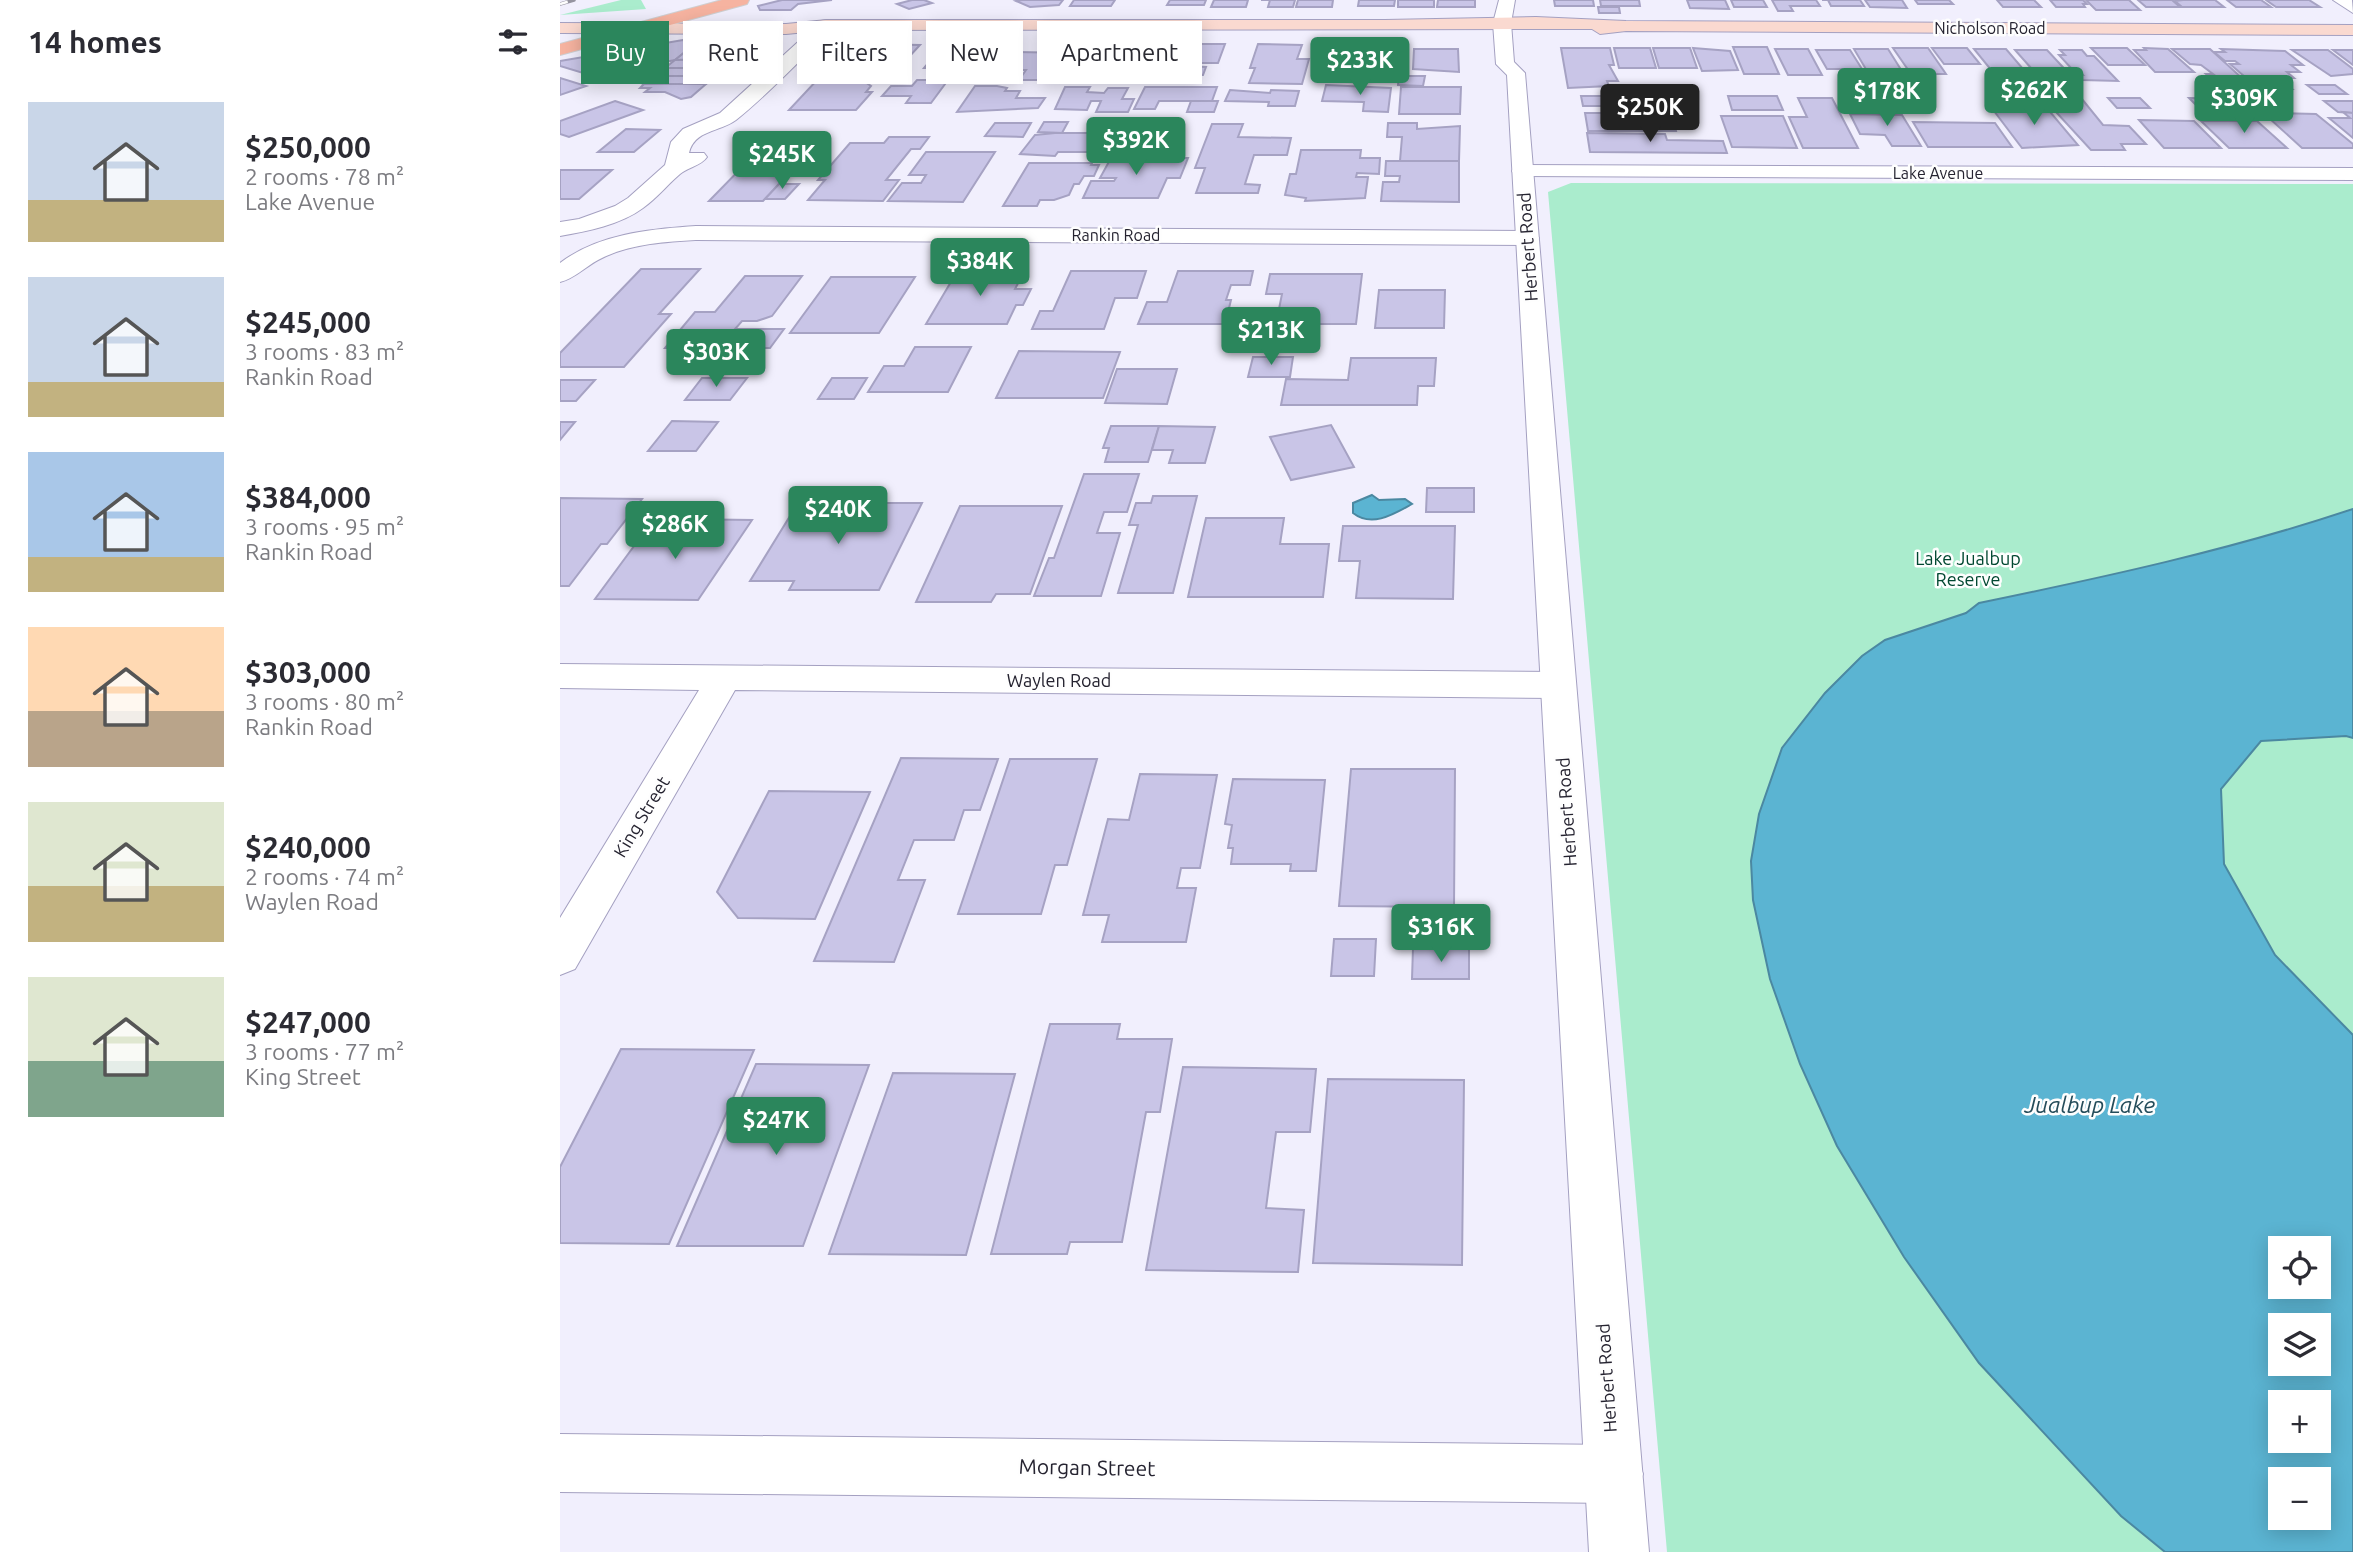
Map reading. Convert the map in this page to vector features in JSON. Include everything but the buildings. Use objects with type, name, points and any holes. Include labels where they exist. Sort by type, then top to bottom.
[{"type":"main road","points":[[640,21],[699,0]]},
{"type":"main road","points":[[658,21],[741,0]]},
{"type":"main road","points":[[560,20],[581,21]]},
{"type":"main road","name":"Nicholson Road","points":[[666,20],[803,21]]},
{"type":"main road","name":"Nicholson Road","points":[[669,25],[797,28]]},
{"type":"main road","name":"Nicholson Road","points":[[912,25],[1502,26],[1522,43],[1626,26],[2353,30]]},
{"type":"main road","name":"Nicholson Road","points":[[560,28],[581,28]]},
{"type":"main road","points":[[560,40],[581,34]]},
{"type":"main road","points":[[560,50],[581,42]]},
{"type":"street","name":"Herbert Road","points":[[1507,0],[1502,26],[1505,64],[1522,43]]},
{"type":"street","name":"Herbert Road","points":[[1523,0],[1523,172],[1527,237],[1619,1552]]},
{"type":"street","points":[[2341,0],[2353,8]]},
{"type":"street","points":[[560,229],[607,218],[636,203],[675,167],[717,143],[727,117],[797,53]]},
{"type":"street","name":"Lake Avenue","points":[[1523,172],[2353,174]]},
{"type":"street","name":"Rankin Road","points":[[560,275],[589,254],[623,242],[659,235],[696,233],[1527,237]]},
{"type":"street","name":"Waylen Road","points":[[560,676],[1558,685]]},
{"type":"street","name":"King Street","points":[[560,956],[724,678]]},
{"type":"street","name":"Morgan Street","points":[[560,1463],[1614,1474]]},
{"type":"green space","points":[[621,0],[641,0],[646,9],[560,15]]},
{"type":"green space","name":"Lake Jualbup Reserve","points":[[1571,183],[2353,184],[2353,1552],[1667,1552],[1548,192]]},
{"type":"water","points":[[1372,495],[1379,500],[1405,499],[1412,504],[1383,518],[1368,519],[1353,513],[1353,503]]},
{"type":"water","name":"Jualbup Lake","points":[[2353,509],[2353,738],[2346,736],[2261,741],[2221,789],[2224,864],[2275,955],[2353,1035],[2353,1552],[2165,1552],[2121,1516],[1979,1363],[1904,1257],[1837,1146],[1800,1064],[1770,979],[1753,900],[1751,861],[1759,814],[1782,748],[1825,693],[1862,656],[1885,640],[1966,613],[1979,603],[2167,562]]},
{"type":"railway","points":[[560,4],[574,0]]}]
